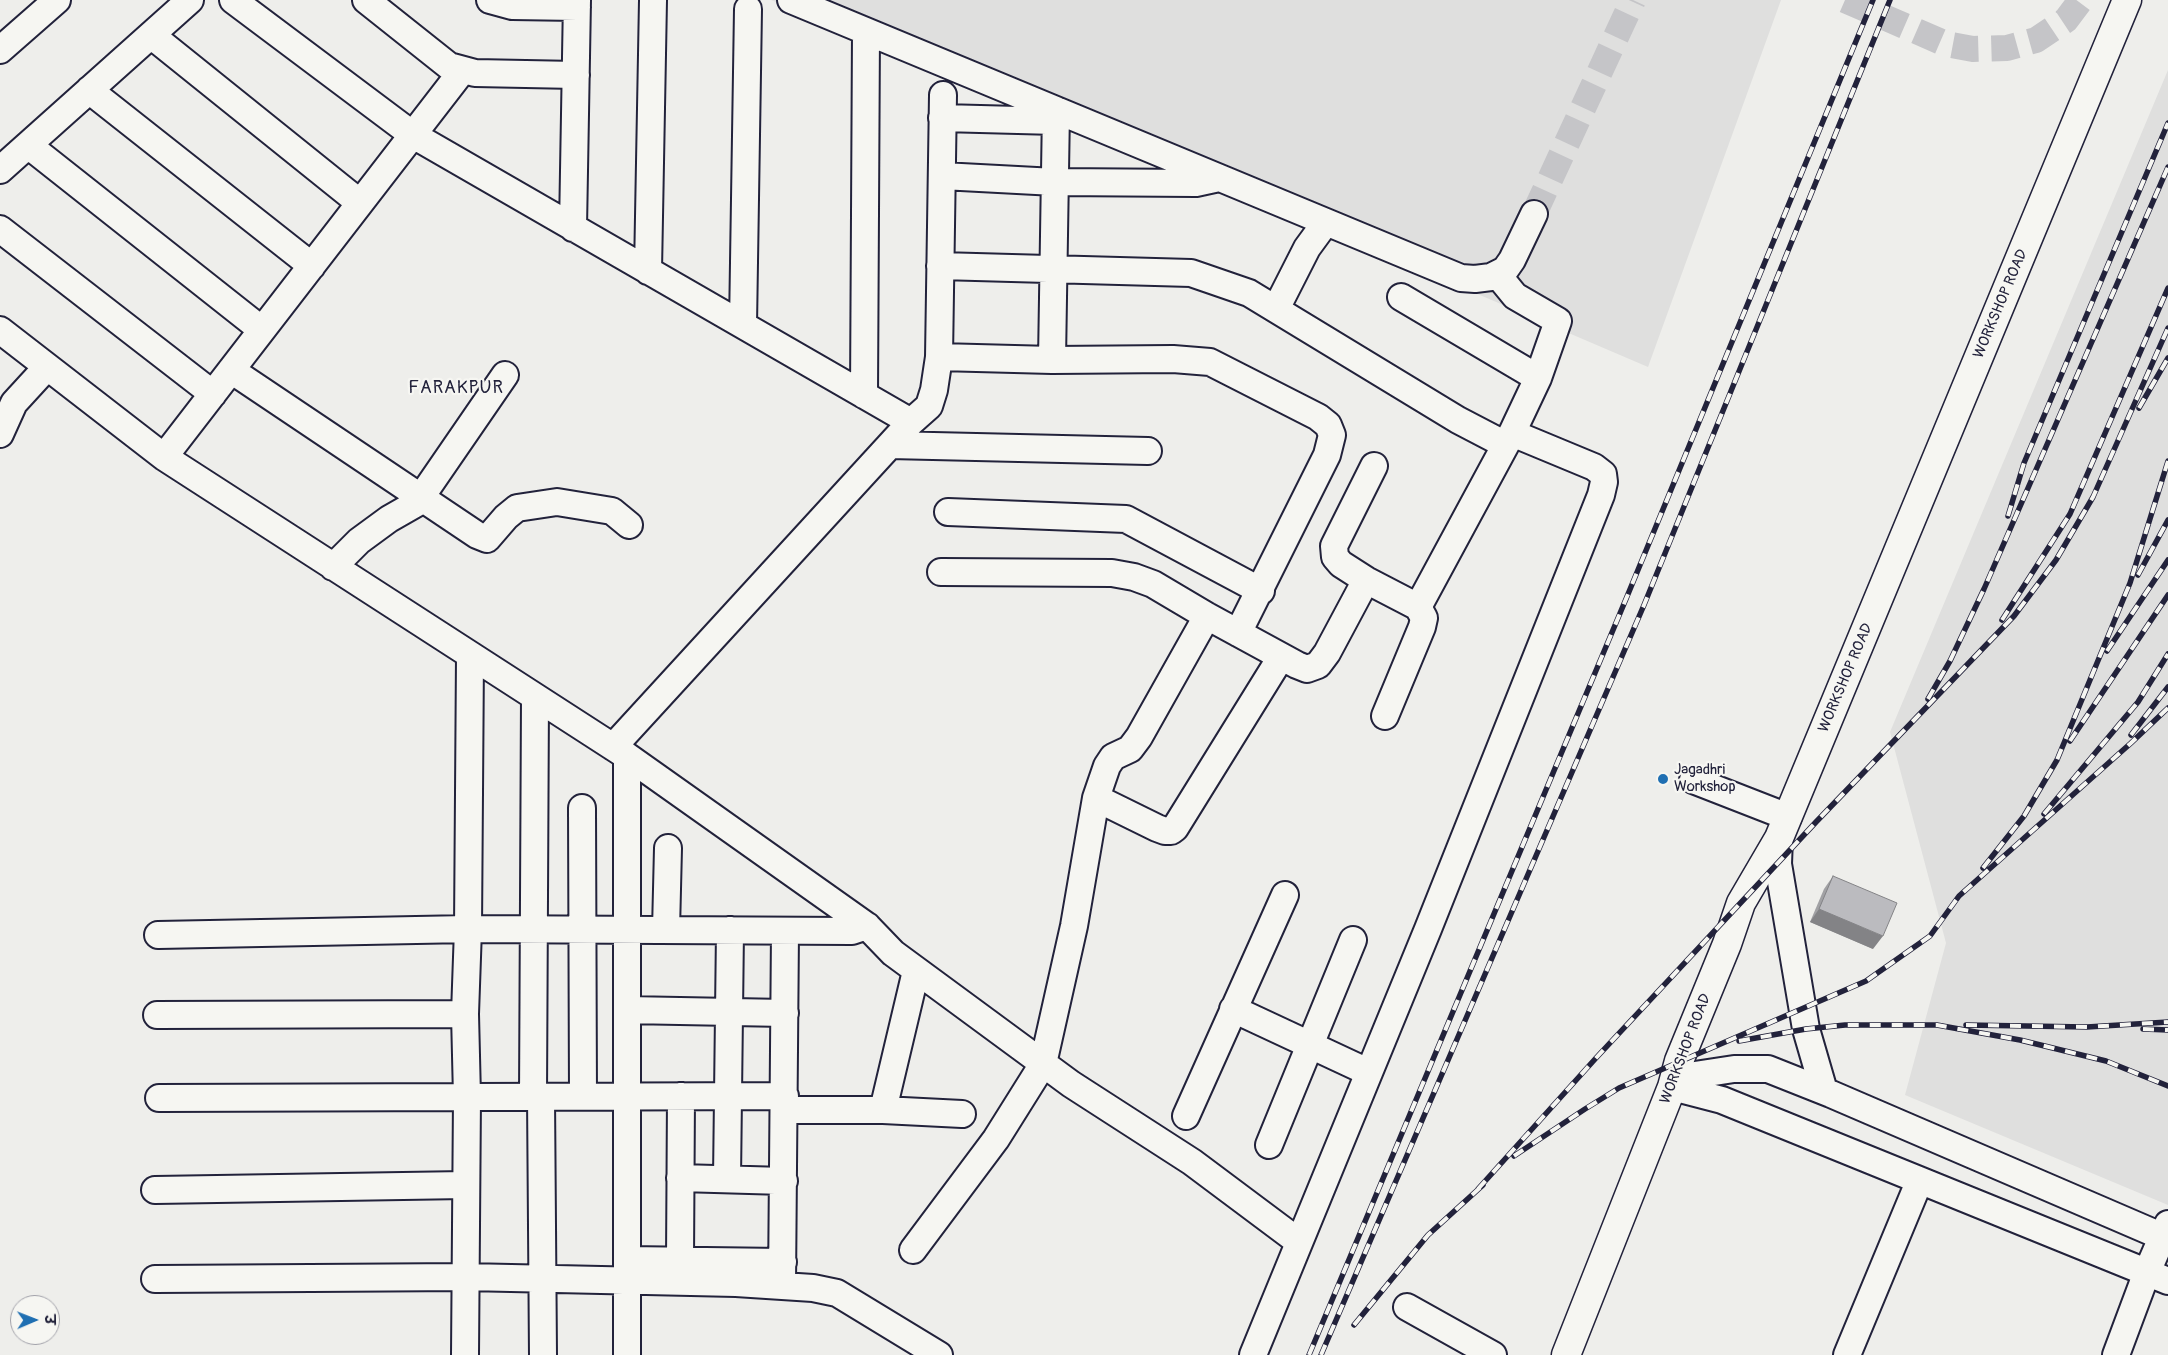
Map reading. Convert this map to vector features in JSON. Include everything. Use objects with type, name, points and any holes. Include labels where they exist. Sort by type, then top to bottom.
[{"type":"main road","name":"WORKSHOP ROAD","points":[[1566,1355],[1741,904],[1784,828],[2127,0]]},
{"type":"street","points":[[0,50],[57,0]]},
{"type":"street","points":[[0,170],[190,0]]},
{"type":"street","points":[[233,0],[413,135],[911,422]]},
{"type":"street","points":[[366,0],[449,66],[462,71],[475,73],[576,75]]},
{"type":"street","points":[[490,0],[512,6],[577,3],[573,228]]},
{"type":"street","points":[[648,270],[653,0]]},
{"type":"street","points":[[791,0],[1056,116],[1219,178],[1460,278],[1491,277],[1505,270],[1512,260],[1534,214]]},
{"type":"street","points":[[743,325],[748,9]]},
{"type":"street","points":[[864,395],[866,32]]},
{"type":"street","points":[[151,35],[360,203]]},
{"type":"street","points":[[164,457],[462,71]]},
{"type":"street","points":[[89,90],[312,266]]},
{"type":"street","points":[[627,1355],[628,930],[620,751],[890,445],[929,406],[934,390],[939,357],[943,107],[1056,116]]},
{"type":"street","points":[[1052,360],[1056,116]]},
{"type":"street","points":[[28,145],[262,330]]},
{"type":"street","points":[[942,176],[1055,182],[1196,183],[1219,178]]},
{"type":"street","points":[[1276,310],[1307,248],[1326,222]]},
{"type":"street","points":[[0,229],[213,394]]},
{"type":"street","points":[[940,266],[1191,274],[1249,293],[1458,420],[1594,467],[1603,474],[1602,488],[1435,910],[1253,1355]]},
{"type":"street","points":[[1418,607],[1538,378],[1558,321],[1515,296],[1498,274]]},
{"type":"street","points":[[1401,297],[1538,378]]},
{"type":"street","points":[[0,330],[164,457],[620,751],[867,926],[894,953],[916,971],[1043,1064],[1192,1162],[1299,1242]]},
{"type":"street","points":[[939,357],[1052,360],[1173,358],[1210,362],[1318,417],[1328,425],[1332,435],[1327,455],[1261,591],[1238,633]]},
{"type":"street","points":[[0,434],[14,403],[47,367]]},
{"type":"street","points":[[231,370],[421,496],[477,536],[487,539],[506,516],[517,508],[557,502],[612,511],[629,525]]},
{"type":"street","points":[[333,567],[359,541],[389,519],[417,503],[504,375]]},
{"type":"street","points":[[890,445],[1148,451]]},
{"type":"street","points":[[1374,466],[1334,546],[1335,557],[1341,564],[1366,580],[1418,607],[1424,618],[1386,716]]},
{"type":"street","points":[[948,512],[1126,519],[1261,591]]},
{"type":"street","points":[[941,572],[1119,574],[1134,577],[1153,584],[1281,657],[1308,669],[1318,665],[1327,652],[1366,580]]},
{"type":"street","points":[[913,1250],[996,1139],[1043,1064],[1074,926],[1096,798],[1107,766],[1113,757],[1130,749],[1139,736],[1207,616]]},
{"type":"street","points":[[465,1355],[467,1097],[465,1014],[468,929],[470,656]]},
{"type":"street","points":[[1096,798],[1156,828],[1165,831],[1176,828],[1281,657]]},
{"type":"street","points":[[535,697],[534,929],[543,1279],[543,1355]]},
{"type":"street","points":[[1693,780],[1784,828],[1778,864],[1806,1029],[1824,1091]]},
{"type":"street","points":[[582,808],[583,1096]]},
{"type":"street","points":[[666,930],[668,848]]},
{"type":"street","points":[[1186,1116],[1285,895]]},
{"type":"street","points":[[158,935],[468,929],[852,931],[867,926]]},
{"type":"street","points":[[727,1179],[730,930]]},
{"type":"street","points":[[782,1274],[785,1103],[785,930]]},
{"type":"street","points":[[1269,1145],[1353,940]]},
{"type":"street","points":[[883,1110],[916,971]]},
{"type":"street","points":[[1233,1009],[1368,1072]]},
{"type":"street","points":[[627,1010],[785,1013]]},
{"type":"street","points":[[157,1015],[465,1014]]},
{"type":"street","points":[[1673,1082],[1734,1069],[1768,1069],[2166,1233],[2158,1277],[2116,1355]]},
{"type":"street","points":[[1673,1082],[1722,1100],[1919,1182],[2158,1277]]},
{"type":"street","points":[[680,1260],[681,1096]]},
{"type":"street","points":[[159,1098],[728,1096],[785,1103],[962,1114]]},
{"type":"street","points":[[680,1178],[784,1181]]},
{"type":"street","points":[[1847,1355],[1919,1182]]},
{"type":"street","points":[[155,1190],[465,1185]]},
{"type":"street","points":[[155,1279],[466,1277],[543,1279],[627,1270],[680,1260],[782,1274],[812,1288],[837,1293],[939,1355]]},
{"type":"street","points":[[627,1270],[736,1283],[782,1274]]},
{"type":"street","points":[[1407,1307],[1493,1355]]},
{"type":"shaded area","points":[[771,0],[1781,0],[1648,367],[1188,170]]},
{"type":"shaded area","points":[[2168,70],[2168,1205],[1905,1095],[1946,943],[1890,732]]},
{"type":"building","points":[[1833,876],[1897,903],[1883,936],[1819,909]]},
{"type":"tunnel","points":[[1534,214],[1633,0]]},
{"type":"tunnel","points":[[1845,0],[1946,44],[1973,49],[2007,48],[2036,40],[2066,20],[2081,0]]},
{"type":"railway","points":[[1309,1355],[1626,599],[1873,0]]},
{"type":"railway","points":[[1321,1355],[1644,605],[1890,0]]},
{"type":"railway","points":[[2008,516],[2024,463],[2168,123]]},
{"type":"railway","points":[[1928,699],[1950,661],[1984,589],[2168,167]]},
{"type":"railway","points":[[2002,620],[2070,514],[2168,288]]},
{"type":"railway","points":[[1478,1189],[1596,1058],[1816,822],[2014,616],[2056,560],[2093,497],[2168,328]]},
{"type":"railway","points":[[2139,408],[2168,358]]},
{"type":"railway","points":[[1983,868],[2024,816],[2057,760],[2130,583],[2168,461]]},
{"type":"railway","points":[[2138,575],[2168,520]]},
{"type":"railway","points":[[2107,651],[2168,560]]},
{"type":"railway","points":[[2070,741],[2168,595]]},
{"type":"railway","points":[[2044,814],[2138,702],[2168,654]]},
{"type":"railway","points":[[2131,735],[2168,687]]},
{"type":"railway","points":[[1514,1156],[1619,1088],[1866,981],[1930,936],[1959,896],[2168,708]]},
{"type":"railway","points":[[1966,1025],[2087,1027],[2168,1022]]},
{"type":"railway","points":[[1739,1041],[1806,1029],[1845,1025],[1937,1025],[2020,1040],[2106,1061],[2168,1086]]},
{"type":"railway","points":[[2143,1029],[2168,1030]]},
{"type":"railway","points":[[1354,1325],[1428,1235],[1483,1185]]},
{"type":"place","name":"Jagadhri Workshop","points":[[1663,779]]},
{"type":"district","name":"FARAKPUR","points":[[456,388]]}]
